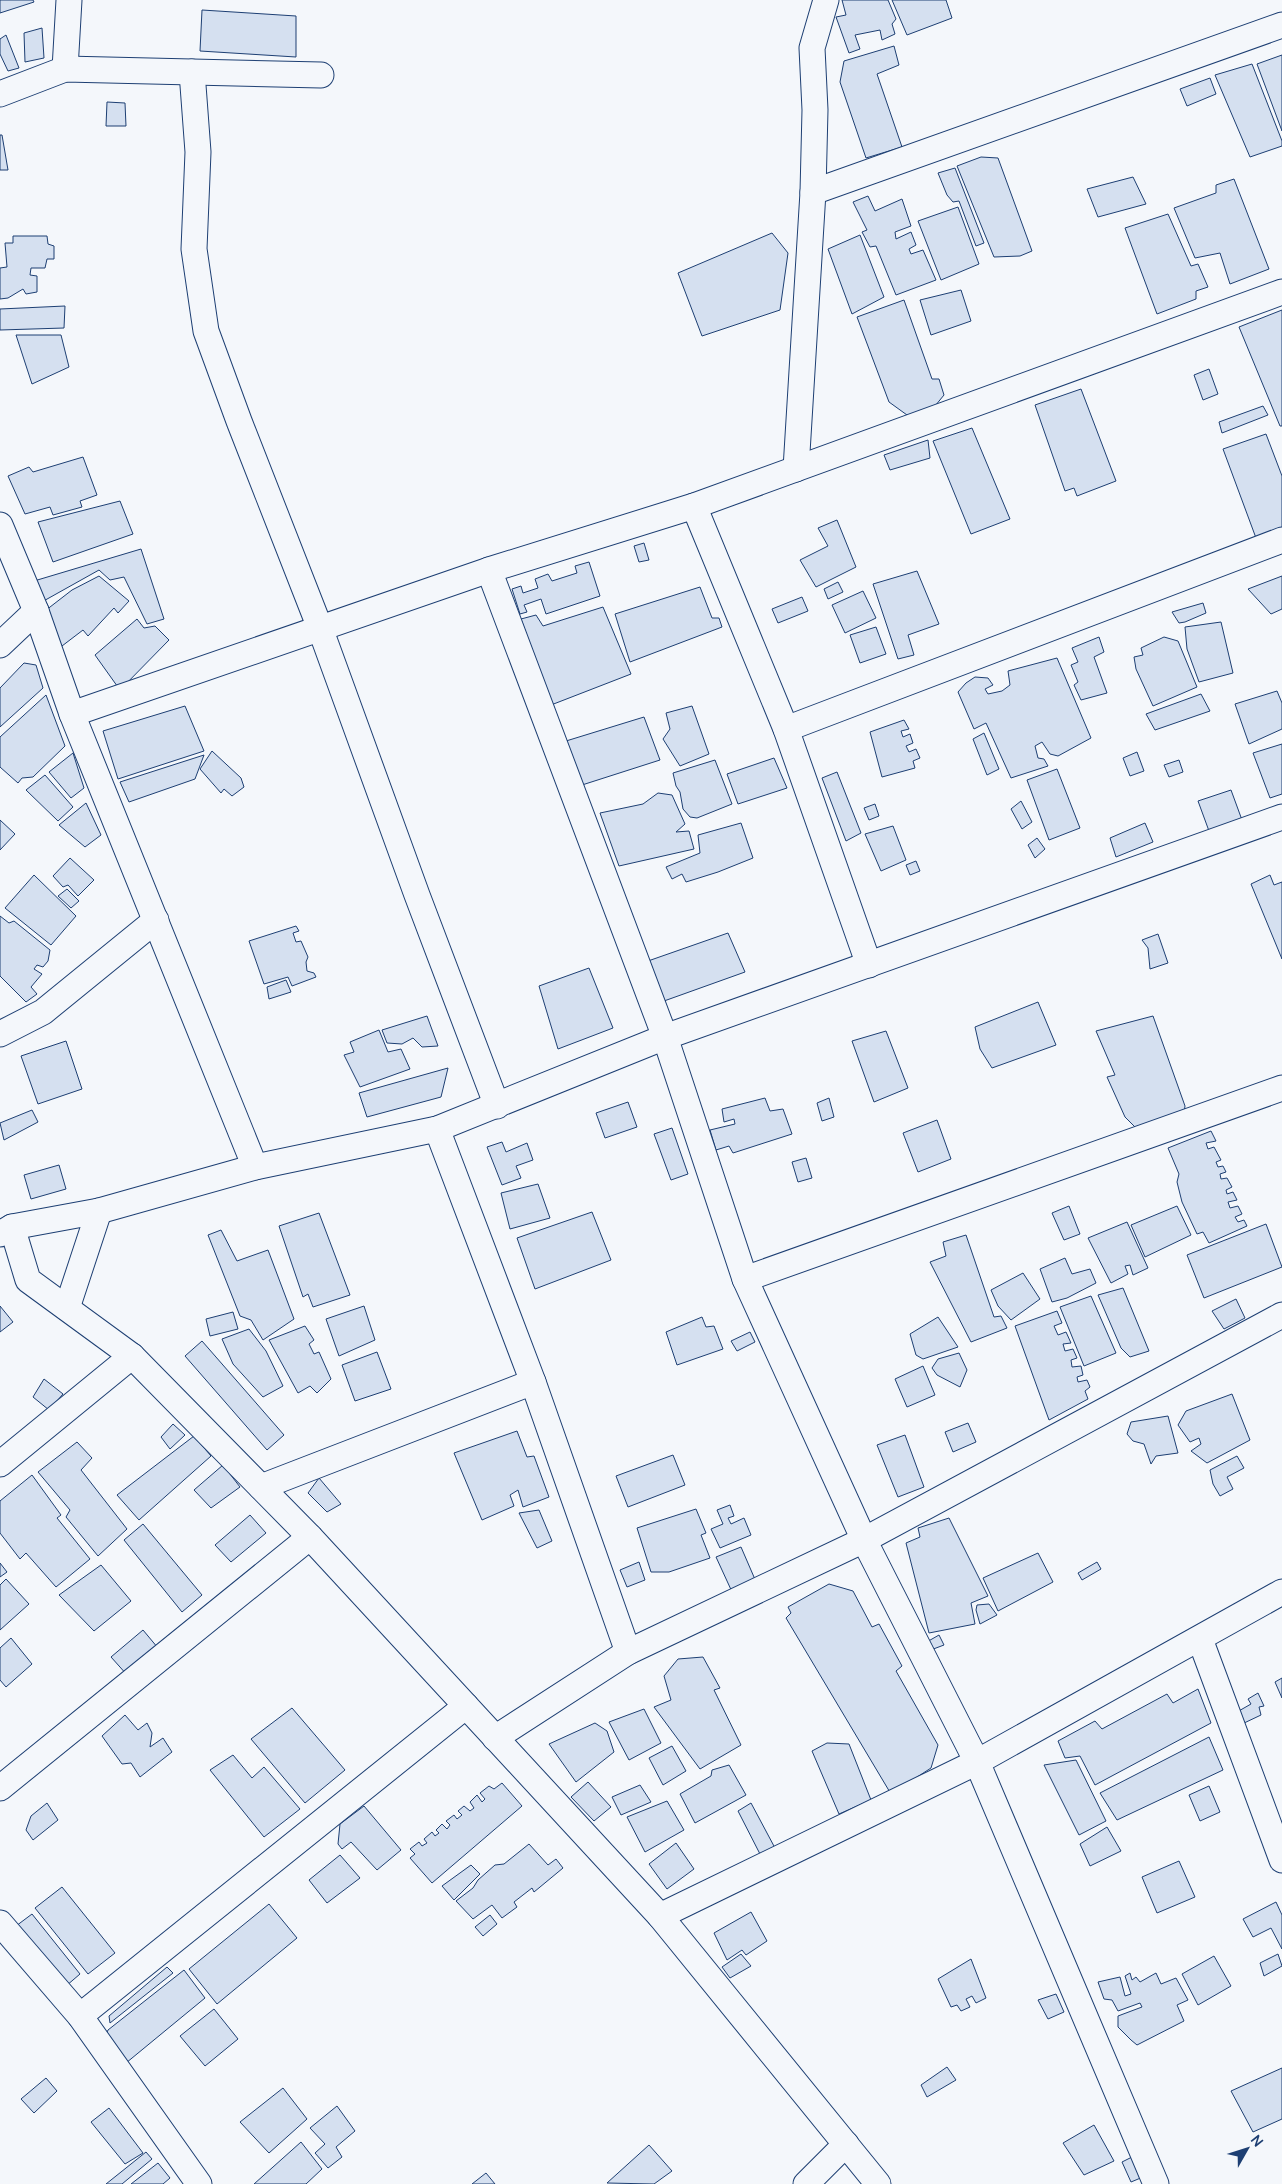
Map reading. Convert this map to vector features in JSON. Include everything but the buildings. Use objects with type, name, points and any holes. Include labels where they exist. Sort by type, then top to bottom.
[{"type":"street","points":[[65,69],[69,0]]},
{"type":"street","points":[[796,469],[813,192],[815,110],[812,48],[826,0]]},
{"type":"street","points":[[813,192],[1282,25]]},
{"type":"street","points":[[0,94],[65,69],[321,75]]},
{"type":"street","points":[[192,72],[198,152],[194,249],[206,330],[239,421],[320,628],[497,1106]]},
{"type":"street","points":[[72,714],[489,570],[694,506],[1282,292]]},
{"type":"street","points":[[694,506],[786,729],[869,966]]},
{"type":"street","points":[[0,525],[36,610],[72,714],[255,1167]]},
{"type":"street","points":[[786,729],[1282,540]]},
{"type":"street","points":[[489,570],[665,1037],[745,1279],[864,1540],[976,1762],[1156,2184]]},
{"type":"street","points":[[0,645],[36,610]]},
{"type":"street","points":[[878,2184],[660,1916],[310,1537],[132,1356],[28,1280],[6,1230],[99,1211],[255,1167],[437,1129],[665,1037],[869,966],[1282,817]]},
{"type":"street","points":[[0,1034],[43,1012],[156,920]]},
{"type":"street","points":[[745,1279],[1282,1088]]},
{"type":"street","points":[[437,1129],[533,1382],[628,1652]]},
{"type":"street","points":[[67,1308],[99,1211]]},
{"type":"street","points":[[495,1738],[628,1652],[864,1540],[1282,1315]]},
{"type":"street","points":[[0,1464],[132,1356]]},
{"type":"street","points":[[261,1487],[533,1382]]},
{"type":"street","points":[[0,1788],[310,1537]]},
{"type":"street","points":[[660,1916],[976,1762],[1282,1592]]},
{"type":"street","points":[[1200,1639],[1282,1860]]},
{"type":"street","points":[[80,2016],[466,1706]]},
{"type":"street","points":[[0,1923],[80,2016],[199,2184]]},
{"type":"street","points":[[806,2184],[846,2144]]}]
